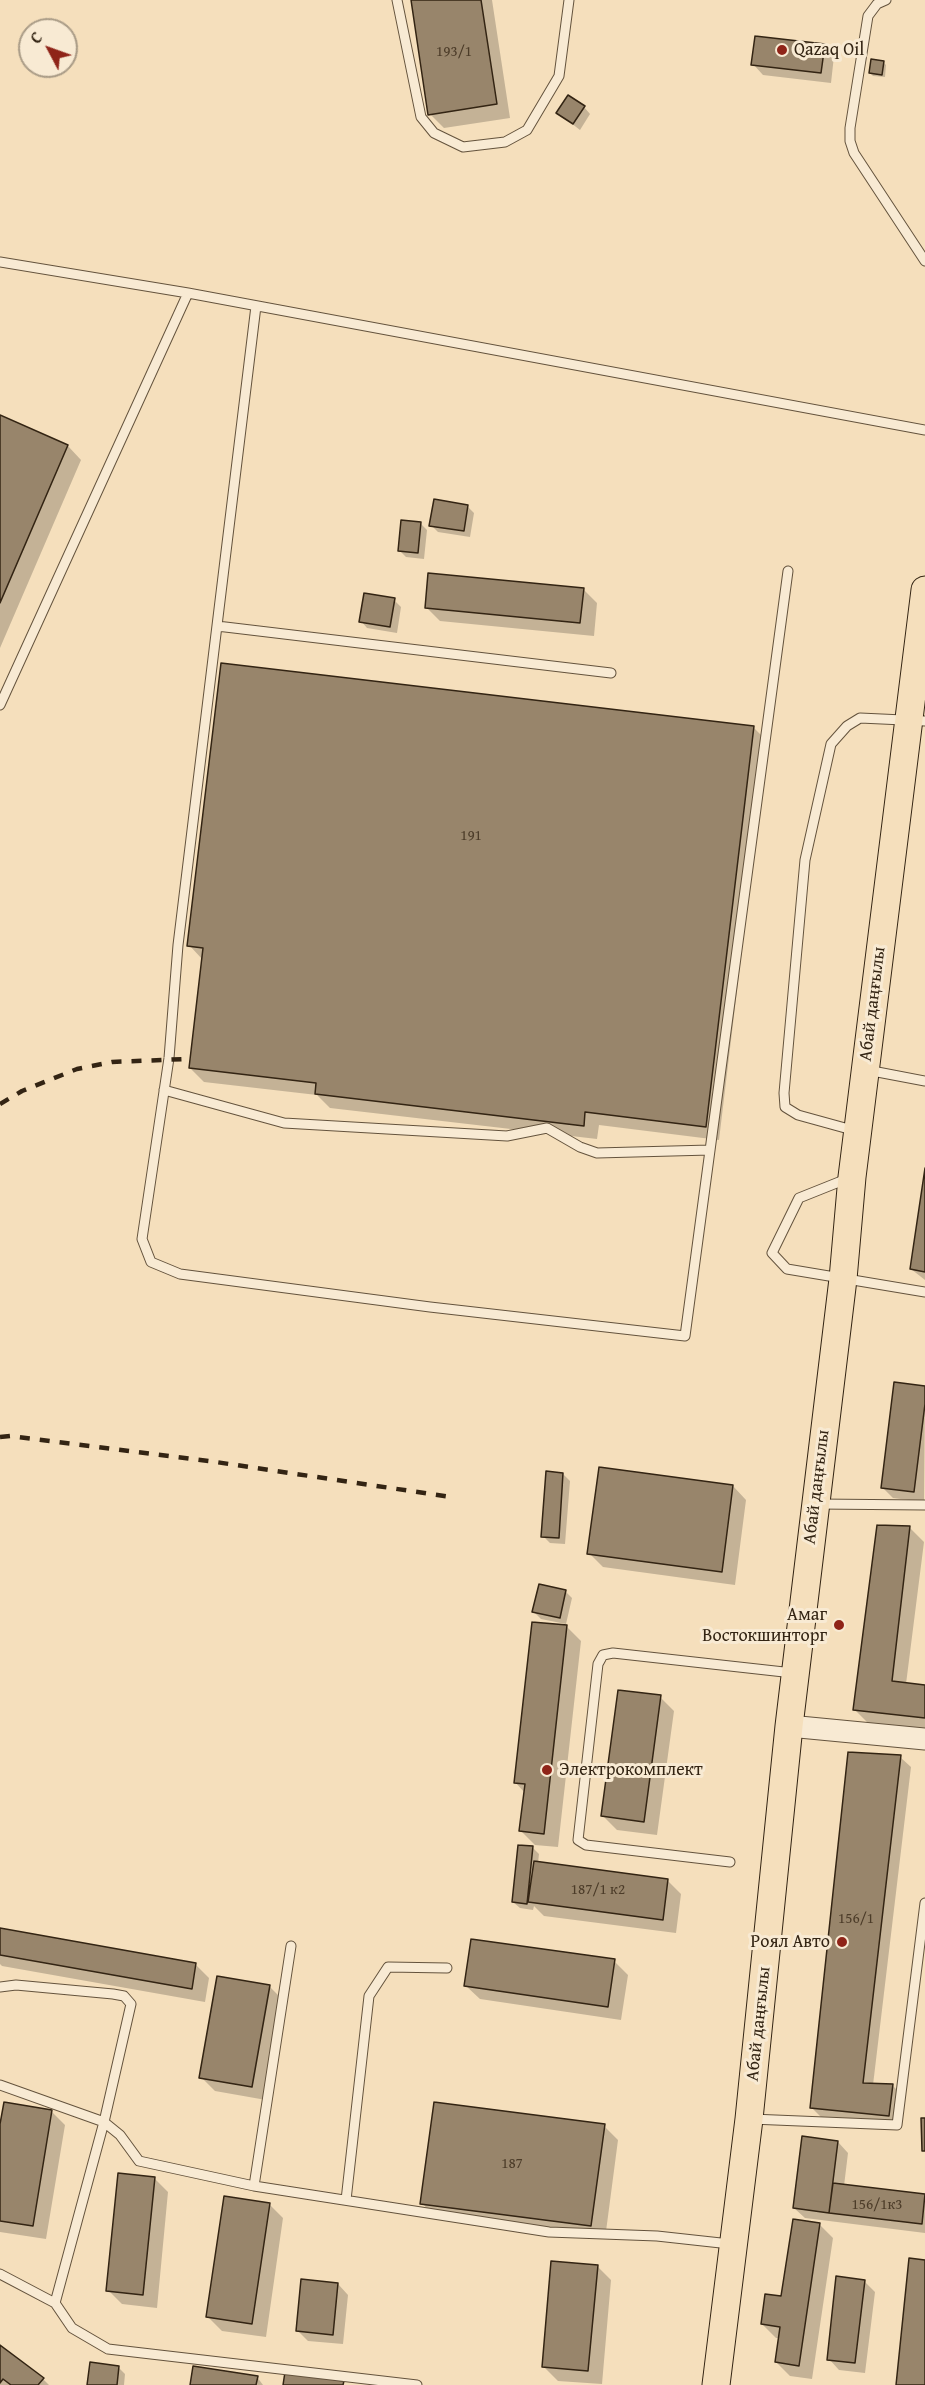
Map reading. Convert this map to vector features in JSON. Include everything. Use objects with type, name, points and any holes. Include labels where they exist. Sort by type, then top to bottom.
[{"type":"main road","name":"Абай даңғылы","points":[[716,2385],[749,2119],[789,1726],[843,1279],[857,1131],[917,720],[925,590]]},
{"type":"street","points":[[789,1726],[925,1739]]},
{"type":"lane","points":[[397,0],[421,117],[434,133],[463,147],[505,142],[527,130],[559,76],[569,0]]},
{"type":"lane","points":[[886,0],[876,4],[868,16],[850,128],[850,141],[854,153],[925,261]]},
{"type":"lane","points":[[0,262],[188,293],[925,430]]},
{"type":"lane","points":[[0,705],[188,293]]},
{"type":"lane","points":[[256,306],[178,945],[169,1058],[142,1239],[151,1262],[180,1274],[430,1307],[685,1336],[788,571]]},
{"type":"lane","points":[[217,626],[611,673]]},
{"type":"lane","points":[[857,1131],[798,1115],[785,1107],[785,1081],[805,860],[831,744],[847,726],[860,718],[917,720]]},
{"type":"lane","points":[[865,1070],[925,1081]]},
{"type":"lane","points":[[164,1090],[284,1123],[507,1136],[546,1128],[580,1147],[597,1153],[710,1149]]},
{"type":"lane","points":[[852,1177],[800,1198],[772,1253],[787,1269],[925,1292]]},
{"type":"lane","points":[[815,1504],[925,1505]]},
{"type":"lane","points":[[729,1862],[586,1845],[578,1840],[598,1664],[603,1655],[613,1653],[796,1673]]},
{"type":"lane","points":[[749,2119],[897,2125],[925,1903]]},
{"type":"lane","points":[[254,2186],[291,1946]]},
{"type":"lane","points":[[346,2200],[369,1996],[388,1967],[447,1968]]},
{"type":"lane","points":[[0,1987],[16,1984],[113,1994],[124,1996],[131,2004],[104,2122],[55,2303]]},
{"type":"lane","points":[[0,2085],[104,2122],[120,2135],[139,2161],[254,2186],[549,2232],[657,2236],[732,2245]]},
{"type":"lane","points":[[0,2274],[55,2303],[72,2328],[108,2349],[417,2385]]},
{"type":"building","points":[[411,0],[481,0],[497,104],[428,115]]},
{"type":"building","points":[[755,36],[825,44],[821,73],[751,65]]},
{"type":"building","points":[[871,59],[884,61],[882,75],[869,73]]},
{"type":"building","points":[[568,95],[585,106],[573,124],[556,113]]},
{"type":"building","points":[[0,415],[68,445],[0,603]]},
{"type":"building","points":[[434,499],[468,505],[464,531],[429,526]]},
{"type":"building","points":[[401,520],[421,522],[418,553],[398,551]]},
{"type":"building","points":[[428,573],[584,588],[580,623],[425,608]]},
{"type":"building","points":[[364,593],[395,598],[390,627],[359,622]]},
{"type":"building","points":[[221,663],[754,726],[706,1127],[585,1112],[584,1126],[315,1094],[316,1083],[189,1068],[203,948],[187,946]]},
{"type":"building","points":[[925,1168],[925,1272],[910,1269]]},
{"type":"building","points":[[894,1382],[925,1386],[925,1404],[914,1492],[881,1488]]},
{"type":"building","points":[[599,1467],[733,1485],[722,1572],[587,1554]]},
{"type":"building","points":[[546,1471],[563,1473],[559,1538],[541,1537]]},
{"type":"building","points":[[877,1525],[910,1526],[892,1681],[925,1685],[925,1718],[853,1710]]},
{"type":"building","points":[[539,1584],[566,1590],[560,1618],[532,1612]]},
{"type":"building","points":[[532,1622],[567,1625],[544,1834],[519,1831],[525,1784],[514,1783]]},
{"type":"building","points":[[618,1690],[661,1695],[644,1822],[601,1816]]},
{"type":"building","points":[[848,1752],[901,1755],[863,2083],[893,2084],[889,2116],[810,2108]]},
{"type":"building","points":[[518,1845],[533,1846],[527,1904],[512,1902]]},
{"type":"building","points":[[534,1861],[668,1879],[663,1920],[528,1902]]},
{"type":"building","points":[[0,1928],[196,1963],[192,1989],[0,1955]]},
{"type":"building","points":[[471,1939],[615,1959],[608,2007],[464,1986]]},
{"type":"building","points":[[217,1976],[270,1985],[252,2087],[199,2078]]},
{"type":"building","points":[[4,2102],[52,2110],[33,2226],[0,2221],[0,2124]]},
{"type":"building","points":[[434,2102],[605,2124],[591,2226],[420,2204]]},
{"type":"building","points":[[921,2118],[925,2118],[925,2151],[922,2151]]},
{"type":"building","points":[[802,2136],[838,2141],[829,2213],[793,2208]]},
{"type":"building","points":[[118,2173],[155,2177],[143,2295],[106,2291]]},
{"type":"building","points":[[833,2183],[925,2194],[922,2224],[829,2213]]},
{"type":"building","points":[[224,2196],[270,2203],[252,2324],[206,2317]]},
{"type":"building","points":[[793,2219],[820,2223],[799,2366],[775,2362],[780,2327],[761,2324],[765,2294],[781,2296]]},
{"type":"building","points":[[909,2258],[925,2260],[925,2385],[896,2385]]},
{"type":"building","points":[[551,2261],[598,2265],[588,2371],[542,2367]]},
{"type":"building","points":[[836,2276],[865,2280],[855,2363],[827,2360]]},
{"type":"building","points":[[301,2279],[338,2283],[333,2335],[296,2331]]},
{"type":"building","points":[[0,2345],[44,2378],[38,2385],[11,2385],[3,2379],[0,2383]]},
{"type":"building","points":[[90,2362],[119,2366],[117,2385],[87,2385]]},
{"type":"building","points":[[193,2366],[258,2376],[256,2385],[190,2385]]},
{"type":"building","points":[[285,2372],[344,2381],[343,2385],[283,2385]]},
{"type":"railway","points":[[0,1104],[22,1091],[77,1069],[112,1062],[185,1059]]},
{"type":"railway","points":[[0,1437],[10,1436],[209,1461],[451,1497]]},
{"type":"place","name":"Qazaq Oil","points":[[782,50]]},
{"type":"place","name":"Амаг Востокшинторг","points":[[839,1625]]},
{"type":"place","name":"Электрокомплект","points":[[547,1770]]},
{"type":"place","name":"Роял Авто","points":[[842,1942]]}]
